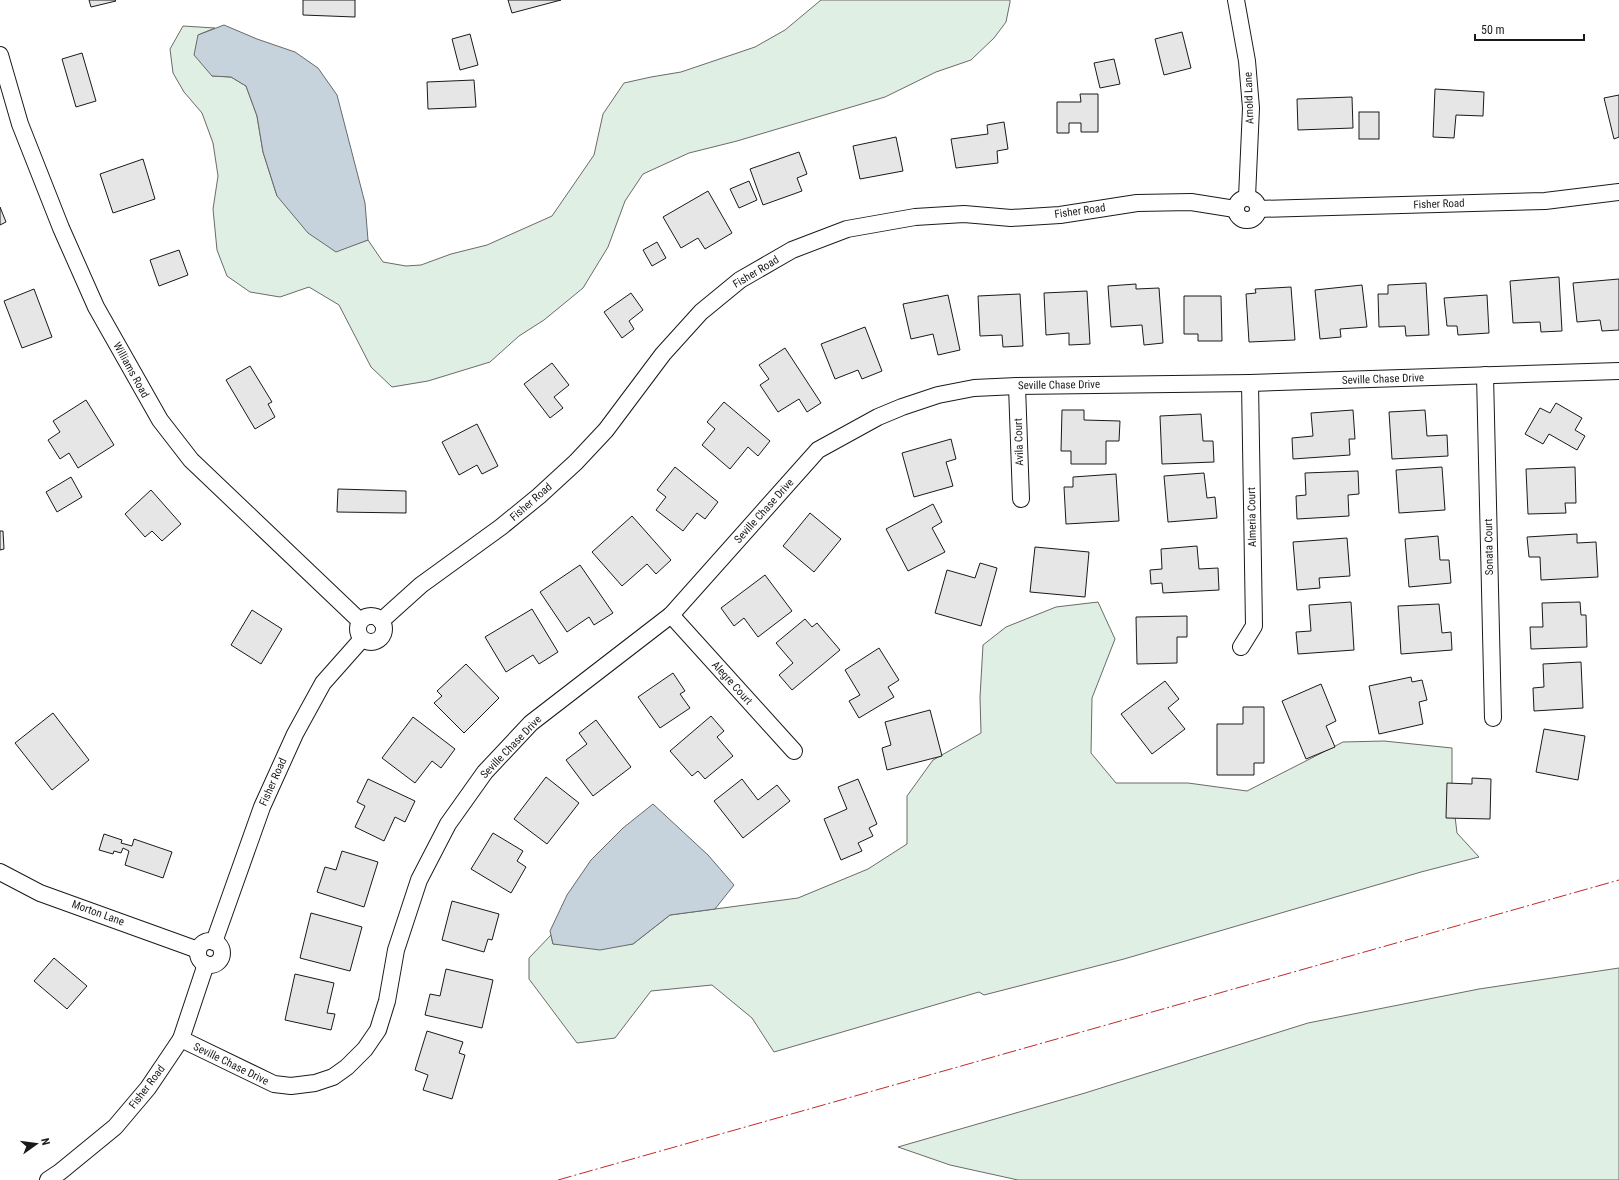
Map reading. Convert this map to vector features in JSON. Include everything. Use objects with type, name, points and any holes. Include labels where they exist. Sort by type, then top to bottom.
[{"type":"street","name":"Arnold Lane","points":[[1236,0],[1247,61],[1251,108],[1252,203]]},
{"type":"street","name":"Williams Road","points":[[0,55],[20,124],[96,307],[160,420],[191,460],[360,621]]},
{"type":"street","name":"Fisher Road","points":[[381,621],[420,585],[501,527],[539,496],[576,462],[606,430],[663,354],[701,312],[740,280],[792,250],[847,229],[915,217],[964,214],[1011,218],[1039,217],[1137,203],[1191,202],[1235,208],[1238,202],[1545,201],[1619,192]]},
{"type":"street","name":"Seville Chase Drive","points":[[181,1039],[274,1084],[291,1086],[315,1083],[333,1077],[347,1067],[365,1049],[378,1030],[387,1001],[396,950],[419,880],[448,824],[485,772],[531,723],[671,615],[818,450],[878,417],[938,395],[974,388],[1017,386],[1250,383],[1619,371]]},
{"type":"street","name":"Sonata Court","points":[[1485,375],[1493,718]]},
{"type":"street","name":"Almeria Court","points":[[1241,647],[1254,626],[1250,383]]},
{"type":"street","name":"Avila Court","points":[[1017,386],[1020,499]]},
{"type":"street","name":"Alegre Court","points":[[671,615],[794,751]]},
{"type":"street","points":[[367,616],[371,616],[381,621],[384,630],[380,638],[373,642],[368,642],[362,639],[357,630],[360,621],[367,616]]},
{"type":"street","name":"Fisher Road","points":[[214,942],[262,807],[295,734],[323,683],[362,639]]},
{"type":"street","name":"Morton Lane","points":[[0,872],[40,893],[198,950]]},
{"type":"street","points":[[206,942],[214,942],[220,947],[220,959],[214,964],[206,964],[199,957],[198,950],[202,944],[206,942]]},
{"type":"street","name":"Fisher Road","points":[[48,1180],[115,1127],[148,1088],[181,1039],[206,964]]},
{"type":"green space","points":[[821,0],[1010,0],[1010,2],[1006,22],[994,38],[971,60],[936,72],[885,97],[737,141],[689,153],[643,174],[625,201],[608,247],[583,288],[544,320],[519,336],[490,362],[428,381],[392,387],[371,367],[339,305],[309,287],[280,297],[250,292],[227,276],[217,250],[213,209],[218,176],[213,143],[202,113],[184,92],[173,73],[170,49],[183,26],[215,28],[198,35],[212,76],[231,77],[246,86],[257,116],[263,152],[277,196],[335,251],[368,240],[383,262],[406,266],[421,265],[451,254],[487,245],[552,216],[594,155],[603,114],[624,83],[681,72],[755,47],[785,30]]},
{"type":"green space","points":[[1098,602],[1115,639],[1092,698],[1091,753],[1116,783],[1188,783],[1247,791],[1343,742],[1384,741],[1452,748],[1452,791],[1457,833],[1479,857],[1421,872],[1124,959],[984,995],[979,992],[774,1052],[752,1018],[712,985],[651,991],[615,1038],[577,1043],[529,979],[529,958],[551,935],[553,944],[633,944],[670,915],[798,898],[868,869],[907,844],[907,796],[933,760],[981,733],[980,697],[983,645],[1006,627],[1056,607]]},
{"type":"green space","points":[[1619,968],[1619,1180],[1018,1180],[950,1165],[898,1147],[1085,1093],[1308,1023],[1479,989]]},
{"type":"shaded area","points":[[224,25],[257,39],[295,52],[318,68],[337,95],[365,203],[368,240],[336,252],[308,233],[277,196],[263,152],[257,116],[246,86],[231,77],[212,76],[194,55],[198,35]]},
{"type":"shaded area","points":[[653,804],[708,855],[734,885],[715,909],[670,915],[633,944],[600,950],[553,944],[550,931],[567,895],[591,860],[623,828]]},
{"type":"building","points":[[89,0],[115,0],[116,1],[91,7]]},
{"type":"building","points":[[303,0],[355,0],[355,17],[303,15]]},
{"type":"building","points":[[508,0],[561,0],[512,13]]},
{"type":"building","points":[[1182,32],[1191,68],[1164,75],[1155,39]]},
{"type":"building","points":[[470,34],[478,65],[460,70],[452,39]]},
{"type":"building","points":[[82,53],[96,101],[76,107],[62,59]]},
{"type":"building","points":[[1114,59],[1120,84],[1100,88],[1094,63]]},
{"type":"building","points":[[474,80],[476,107],[428,109],[427,82]]},
{"type":"building","points":[[1435,89],[1484,92],[1483,116],[1456,115],[1454,138],[1433,137]]},
{"type":"building","points":[[1080,94],[1098,94],[1098,132],[1081,132],[1081,123],[1069,123],[1069,133],[1057,133],[1057,102],[1081,102]]},
{"type":"building","points":[[1619,95],[1619,137],[1614,139],[1604,98]]},
{"type":"building","points":[[1352,97],[1353,128],[1298,130],[1297,99]]},
{"type":"building","points":[[1359,112],[1379,112],[1379,139],[1359,139]]},
{"type":"building","points":[[1004,122],[1008,149],[997,151],[998,163],[956,168],[951,139],[988,134],[987,125]]},
{"type":"building","points":[[896,137],[903,171],[860,179],[853,146]]},
{"type":"building","points":[[799,152],[807,174],[797,178],[802,191],[763,205],[750,169]]},
{"type":"building","points":[[143,159],[155,199],[113,213],[100,174]]},
{"type":"building","points":[[749,181],[757,200],[739,208],[730,189]]},
{"type":"building","points":[[708,191],[732,233],[705,249],[698,238],[681,248],[663,217]]},
{"type":"building","points":[[0,207],[6,222],[0,225]]},
{"type":"building","points":[[657,242],[666,258],[652,266],[643,250]]},
{"type":"building","points":[[179,250],[188,275],[159,286],[150,260]]},
{"type":"building","points":[[1559,277],[1562,331],[1541,332],[1540,322],[1513,323],[1510,281]]},
{"type":"building","points":[[1619,279],[1619,330],[1602,331],[1600,320],[1577,322],[1573,283]]},
{"type":"building","points":[[1426,283],[1429,335],[1406,336],[1405,326],[1379,327],[1378,294],[1388,294],[1388,285]]},
{"type":"building","points":[[1136,284],[1136,289],[1159,288],[1163,343],[1144,345],[1142,325],[1111,327],[1108,286]]},
{"type":"building","points":[[1362,285],[1367,327],[1340,329],[1341,337],[1320,339],[1315,290]]},
{"type":"building","points":[[1291,287],[1295,340],[1249,342],[1246,294],[1256,293],[1255,289]]},
{"type":"building","points":[[34,289],[52,337],[22,348],[4,301]]},
{"type":"building","points":[[1087,291],[1090,344],[1069,345],[1069,333],[1046,335],[1044,293]]},
{"type":"building","points":[[631,293],[643,310],[629,321],[634,329],[622,338],[604,312]]},
{"type":"building","points":[[1020,294],[1023,346],[1003,347],[1002,335],[980,336],[978,296]]},
{"type":"building","points":[[948,295],[960,350],[938,355],[933,334],[911,339],[903,304]]},
{"type":"building","points":[[1487,295],[1489,333],[1458,335],[1457,326],[1447,326],[1444,298]]},
{"type":"building","points":[[1184,296],[1221,296],[1222,341],[1198,341],[1198,334],[1184,334]]},
{"type":"building","points":[[865,327],[882,371],[862,379],[858,370],[835,379],[821,344]]},
{"type":"building","points":[[785,348],[821,403],[807,412],[799,399],[778,412],[760,385],[769,379],[759,365]]},
{"type":"building","points":[[552,363],[569,385],[554,397],[563,408],[550,418],[524,384]]},
{"type":"building","points":[[250,366],[272,402],[268,404],[275,417],[255,429],[226,380]]},
{"type":"building","points":[[86,400],[114,445],[78,468],[69,453],[60,459],[48,440],[60,432],[53,421]]},
{"type":"building","points":[[724,402],[770,441],[758,456],[748,447],[730,469],[702,445],[715,429],[707,422]]},
{"type":"building","points":[[1556,403],[1582,418],[1575,430],[1585,436],[1577,450],[1549,434],[1543,444],[1525,434],[1540,408],[1550,413]]},
{"type":"building","points":[[1062,410],[1084,410],[1084,420],[1120,421],[1119,441],[1106,441],[1106,464],[1071,464],[1071,451],[1061,451]]},
{"type":"building","points":[[1353,410],[1355,439],[1349,439],[1350,455],[1293,459],[1292,438],[1313,436],[1311,413]]},
{"type":"building","points":[[1425,410],[1427,436],[1447,435],[1448,456],[1392,459],[1389,412]]},
{"type":"building","points":[[1201,414],[1203,441],[1213,441],[1214,462],[1162,464],[1160,416]]},
{"type":"building","points":[[477,424],[498,466],[482,474],[477,465],[459,475],[442,442]]},
{"type":"building","points":[[951,439],[956,459],[946,462],[953,486],[914,497],[902,453]]},
{"type":"building","points":[[675,467],[718,502],[705,519],[697,513],[683,531],[656,510],[666,497],[657,490]]},
{"type":"building","points":[[1442,467],[1445,510],[1399,513],[1396,470]]},
{"type":"building","points":[[1575,467],[1576,503],[1565,503],[1566,513],[1528,514],[1526,469]]},
{"type":"building","points":[[1358,471],[1359,494],[1348,495],[1349,516],[1297,519],[1296,496],[1306,495],[1305,473]]},
{"type":"building","points":[[1204,473],[1207,498],[1215,497],[1217,518],[1168,522],[1164,476]]},
{"type":"building","points":[[1116,474],[1119,521],[1066,524],[1064,487],[1073,487],[1073,477]]},
{"type":"building","points":[[71,477],[82,497],[57,512],[46,492]]},
{"type":"building","points":[[338,489],[406,491],[406,513],[337,512]]},
{"type":"building","points":[[151,490],[181,524],[162,541],[152,531],[145,537],[125,514]]},
{"type":"building","points":[[933,504],[942,522],[932,528],[945,552],[908,571],[886,529]]},
{"type":"building","points":[[810,513],[841,539],[814,572],[783,546]]},
{"type":"building","points":[[632,516],[671,560],[656,574],[647,564],[622,586],[592,552]]},
{"type":"building","points":[[0,531],[3,531],[4,549],[0,550]]},
{"type":"building","points":[[1577,534],[1577,543],[1596,542],[1598,577],[1541,580],[1540,557],[1529,557],[1527,537]]},
{"type":"building","points":[[1438,536],[1440,560],[1449,560],[1451,583],[1409,587],[1405,539]]},
{"type":"building","points":[[1347,538],[1350,576],[1319,578],[1320,588],[1297,590],[1293,542]]},
{"type":"building","points":[[1197,546],[1199,569],[1218,568],[1219,590],[1163,593],[1162,583],[1151,584],[1150,570],[1162,569],[1161,549]]},
{"type":"building","points":[[1035,547],[1089,552],[1085,597],[1030,592]]},
{"type":"building","points":[[980,563],[997,568],[981,626],[935,613],[947,570],[975,578]]},
{"type":"building","points":[[580,565],[613,613],[594,625],[589,617],[567,632],[540,592]]},
{"type":"building","points":[[765,575],[792,611],[758,637],[744,618],[734,626],[721,608]]},
{"type":"building","points":[[1351,602],[1354,650],[1298,654],[1296,632],[1311,631],[1309,605]]},
{"type":"building","points":[[1580,602],[1581,615],[1586,615],[1587,647],[1531,649],[1530,627],[1543,627],[1542,603]]},
{"type":"building","points":[[1439,604],[1442,633],[1451,632],[1452,650],[1401,654],[1398,606]]},
{"type":"building","points":[[532,609],[558,652],[539,664],[533,655],[506,672],[485,637]]},
{"type":"building","points":[[252,610],[282,629],[261,664],[231,645]]},
{"type":"building","points":[[1187,616],[1187,637],[1177,637],[1177,663],[1137,664],[1136,617]]},
{"type":"building","points":[[805,619],[812,627],[817,623],[840,650],[792,690],[779,675],[793,663],[776,643]]},
{"type":"building","points":[[879,648],[899,680],[888,687],[894,697],[859,718],[849,701],[860,695],[845,670]]},
{"type":"building","points":[[1581,662],[1583,708],[1534,711],[1533,688],[1544,687],[1543,664]]},
{"type":"building","points":[[466,664],[499,698],[464,733],[434,703],[442,696],[437,691]]},
{"type":"building","points":[[673,673],[685,691],[680,694],[690,708],[660,728],[638,697]]},
{"type":"building","points":[[1411,677],[1412,682],[1422,680],[1427,700],[1419,702],[1423,724],[1379,734],[1369,686]]},
{"type":"building","points":[[1165,681],[1179,699],[1168,708],[1185,729],[1152,754],[1121,714]]},
{"type":"building","points":[[1321,684],[1336,721],[1326,726],[1335,747],[1306,759],[1282,701]]},
{"type":"building","points":[[1243,707],[1264,707],[1264,763],[1254,763],[1254,775],[1217,775],[1217,724],[1243,724]]},
{"type":"building","points":[[930,710],[942,756],[887,770],[882,748],[891,745],[885,722]]},
{"type":"building","points":[[53,713],[89,760],[52,790],[15,743]]},
{"type":"building","points":[[711,716],[724,731],[717,737],[733,756],[705,779],[698,771],[692,776],[670,751]]},
{"type":"building","points":[[413,717],[455,749],[441,768],[432,761],[415,783],[382,758]]},
{"type":"building","points":[[596,720],[631,767],[593,796],[566,760],[587,744],[579,733]]},
{"type":"building","points":[[1544,729],[1585,736],[1578,780],[1536,772]]},
{"type":"building","points":[[546,777],[579,803],[547,844],[514,819]]},
{"type":"building","points":[[1472,778],[1491,779],[1490,819],[1446,818],[1447,783],[1472,784]]},
{"type":"building","points":[[368,779],[415,801],[405,822],[395,817],[384,841],[355,827],[365,806],[357,802]]},
{"type":"building","points":[[742,779],[758,800],[777,785],[790,801],[743,838],[714,801]]},
{"type":"building","points":[[858,779],[877,824],[869,828],[873,836],[858,843],[862,851],[841,860],[824,819],[847,809],[838,787]]},
{"type":"building","points":[[493,833],[523,851],[517,861],[526,867],[511,893],[471,869]]},
{"type":"building","points":[[104,834],[122,840],[121,843],[132,846],[134,839],[172,852],[163,878],[125,865],[129,851],[123,848],[121,853],[114,851],[113,854],[99,850]]},
{"type":"building","points":[[342,851],[378,862],[364,907],[317,892],[325,867],[336,870]]},
{"type":"building","points":[[452,901],[499,914],[492,940],[488,939],[484,952],[442,940]]},
{"type":"building","points":[[311,913],[362,927],[350,971],[300,958]]},
{"type":"building","points":[[54,958],[87,986],[67,1009],[34,981]]},
{"type":"building","points":[[446,969],[493,980],[482,1028],[425,1015],[430,994],[440,996]]},
{"type":"building","points":[[295,974],[334,983],[327,1013],[335,1014],[331,1030],[285,1020]]},
{"type":"building","points":[[427,1031],[463,1042],[459,1053],[465,1055],[452,1099],[423,1090],[428,1075],[415,1070]]},
{"type":"power","points":[[558,1180],[1619,880]]}]
